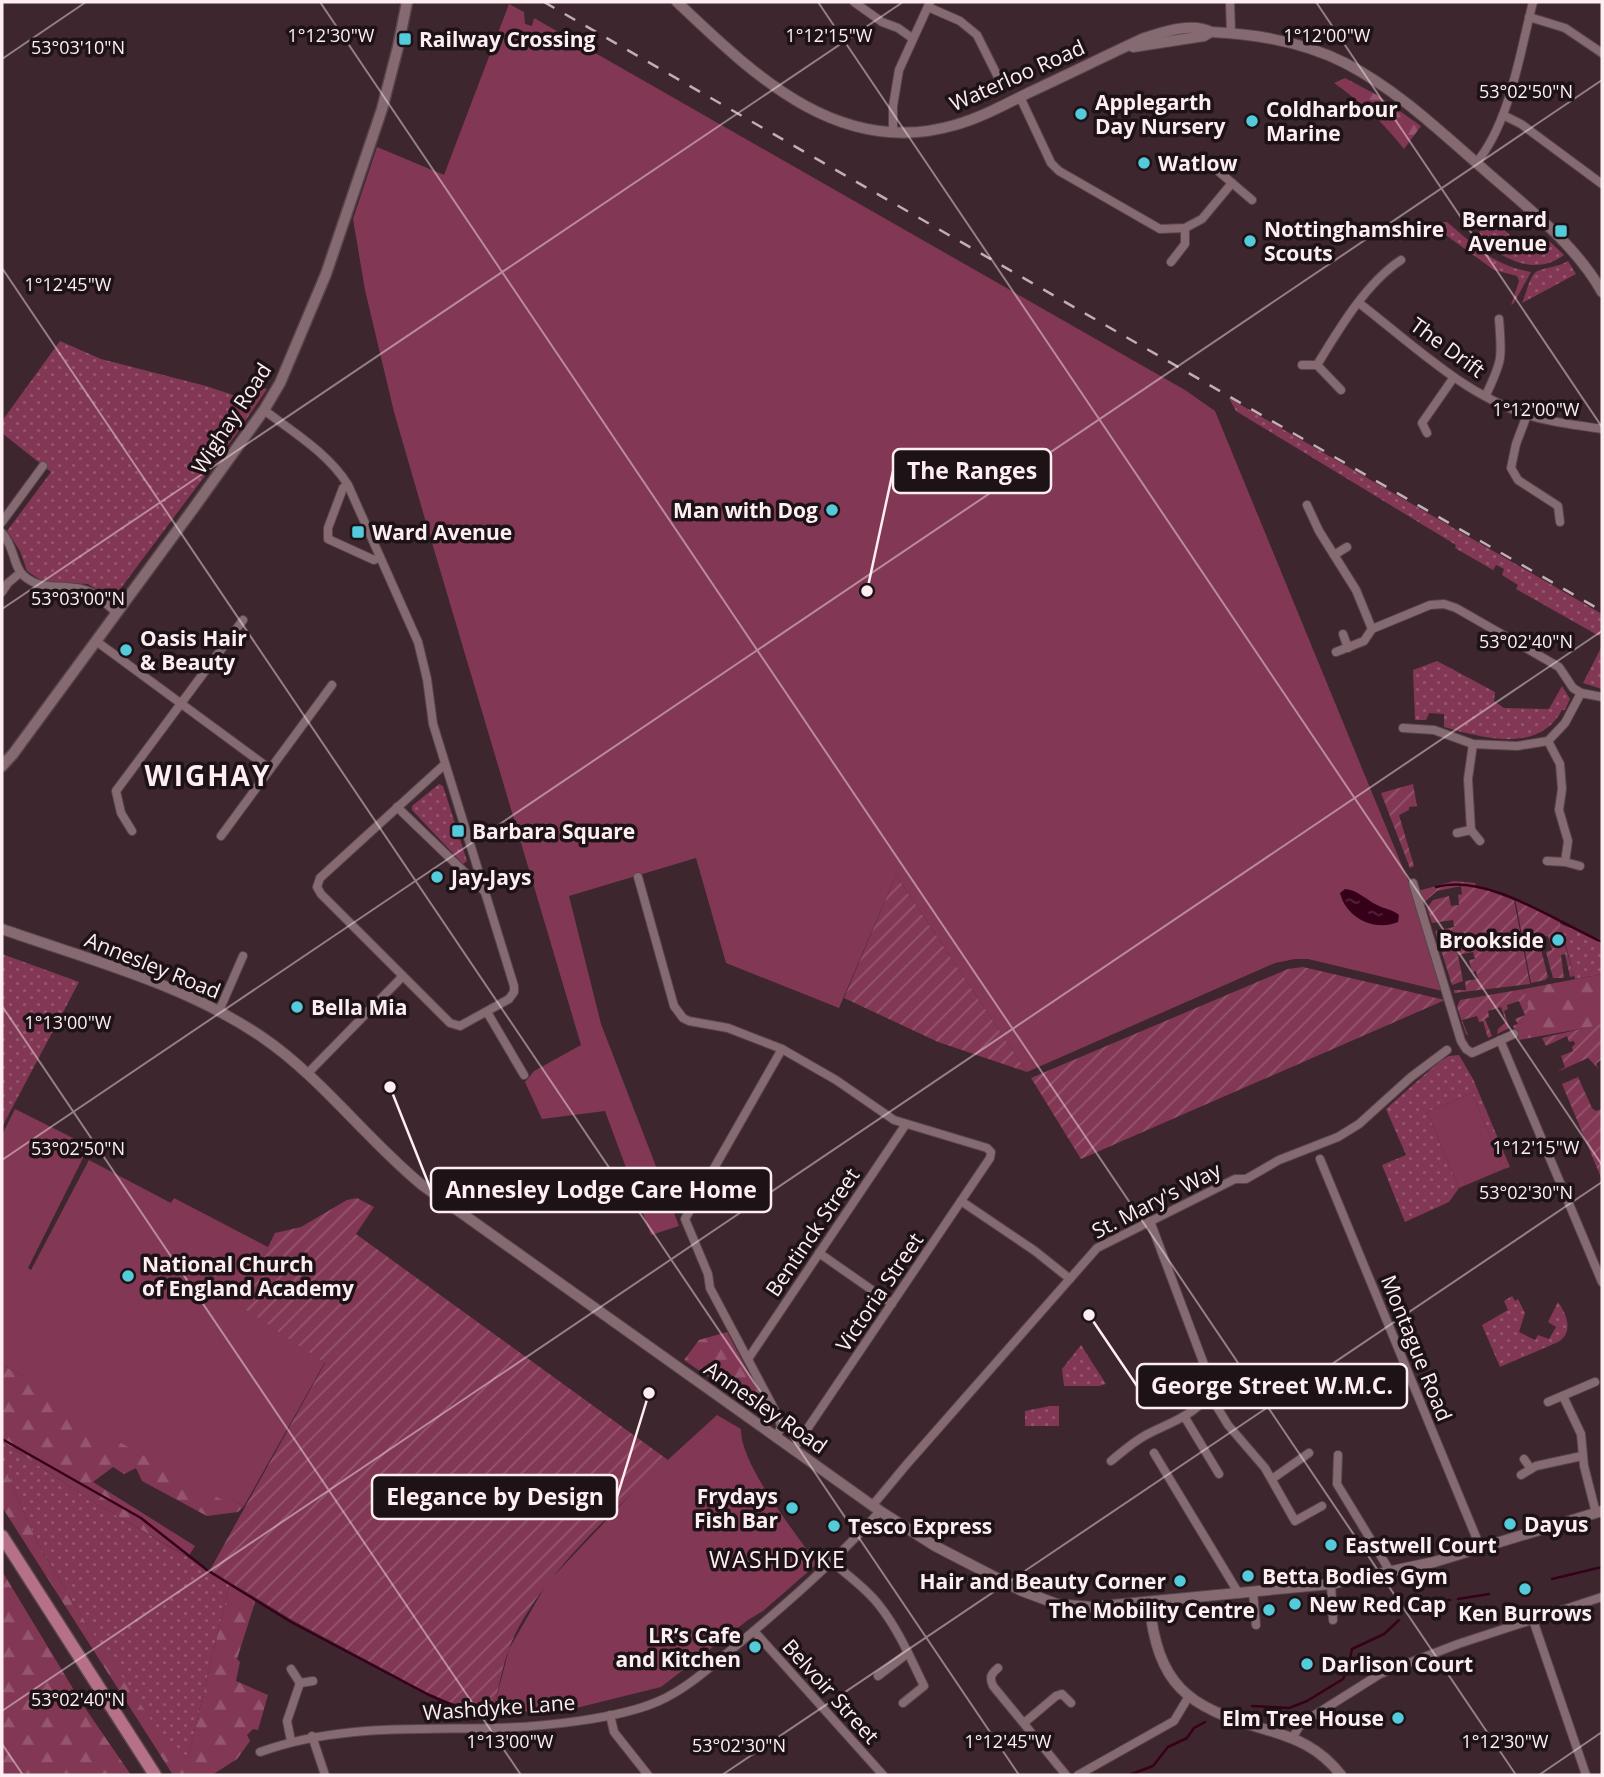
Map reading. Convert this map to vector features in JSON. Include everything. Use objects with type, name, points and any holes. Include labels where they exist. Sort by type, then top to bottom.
[{"type":"main road","name":"Wighay Road","points":[[2,766],[264,410],[290,361],[335,248],[382,109],[407,2]]},
{"type":"main road","points":[[2,1536],[155,1775]]},
{"type":"street","name":"Waterloo Road","points":[[677,2],[747,66],[796,102],[838,122],[863,130],[893,133],[932,131],[956,125],[1121,48],[1171,31],[1203,28],[1210,32],[1268,38],[1304,47],[1345,62],[1428,121],[1575,254],[1602,292]]},
{"type":"street","points":[[854,2],[882,22],[898,28],[912,38]]},
{"type":"street","points":[[1230,2],[1231,33]]},
{"type":"street","points":[[1476,163],[1491,145],[1503,115],[1533,2]]},
{"type":"street","points":[[893,133],[893,106],[900,70],[929,4],[960,21],[977,35],[1002,85]]},
{"type":"street","points":[[1529,17],[1565,27],[1602,53]]},
{"type":"street","points":[[1020,97],[1051,163],[1059,171],[1160,229],[1185,228],[1202,219],[1232,183]]},
{"type":"street","points":[[1503,115],[1521,124],[1602,184]]},
{"type":"street","points":[[1218,171],[1252,200]]},
{"type":"street","points":[[1171,262],[1185,244],[1185,228]]},
{"type":"street","points":[[1317,365],[1359,303],[1387,269],[1401,260]]},
{"type":"street","name":"The Drift","points":[[1359,303],[1454,377],[1486,395],[1527,415],[1602,429]]},
{"type":"street","points":[[1486,395],[1501,365],[1503,349],[1499,319]]},
{"type":"street","points":[[1302,365],[1317,365],[1341,390]]},
{"type":"street","points":[[1427,433],[1422,422],[1454,377]]},
{"type":"street","points":[[264,410],[329,460],[348,485],[418,642],[427,679],[433,724],[514,986],[514,992],[509,999],[464,1025],[453,1025],[317,887],[320,878],[445,764]]},
{"type":"street","points":[[1527,415],[1516,444],[1511,468],[1518,480],[1558,506],[1560,522]]},
{"type":"street","points":[[2,522],[43,467]]},
{"type":"street","points":[[348,485],[342,488],[328,528],[328,539],[374,560],[380,557]]},
{"type":"street","points":[[1307,505],[1317,527],[1356,590],[1372,629]]},
{"type":"street","points":[[2,533],[13,548],[20,573],[40,586],[88,591],[117,613]]},
{"type":"street","points":[[1334,555],[1347,547]]},
{"type":"street","points":[[2,592],[20,573]]},
{"type":"street","points":[[1336,652],[1364,641],[1372,629],[1430,605],[1444,604],[1456,608],[1559,667],[1568,683],[1581,693],[1602,697]]},
{"type":"street","points":[[132,831],[121,813],[116,791],[243,620]]},
{"type":"street","points":[[1343,634],[1348,648]]},
{"type":"street","points":[[96,641],[270,769]]},
{"type":"street","points":[[221,836],[332,685]]},
{"type":"street","points":[[1403,728],[1434,730],[1473,744],[1517,746],[1548,741],[1565,723],[1581,693]]},
{"type":"street","points":[[1548,741],[1560,764],[1562,789],[1559,810],[1568,841],[1565,862]]},
{"type":"street","points":[[1473,744],[1468,779],[1471,830],[1480,841]]},
{"type":"street","points":[[397,807],[485,892]]},
{"type":"street","points":[[1457,833],[1471,830]]},
{"type":"street","points":[[1547,862],[1565,862],[1580,866]]},
{"type":"street","points":[[638,877],[678,1013],[690,1021],[728,1028],[782,1049],[836,1080],[894,1120],[906,1124]]},
{"type":"street","points":[[1413,883],[1454,1045],[1472,1053],[1514,1034]]},
{"type":"street","name":"Annesley Road","points":[[2,929],[134,974],[219,1011],[262,1037],[307,1074],[355,1119],[394,1162],[422,1185],[876,1509],[952,1555],[1042,1600],[1091,1607],[1331,1584],[1391,1573],[1481,1549],[1599,1512]]},
{"type":"street","points":[[219,1011],[243,956]]},
{"type":"street","points":[[307,1074],[403,976]]},
{"type":"street","points":[[487,1012],[524,1075]]},
{"type":"street","points":[[1500,1040],[1602,1282]]},
{"type":"street","name":"St. Mary's Way","points":[[876,1509],[906,1464],[1097,1248],[1237,1178],[1246,1179],[1279,1160],[1338,1137],[1359,1124],[1411,1077],[1454,1045]]},
{"type":"street","points":[[776,1438],[781,1427],[779,1419],[710,1288],[708,1273],[685,1219],[782,1049]]},
{"type":"street","name":"Victoria Street","points":[[793,1450],[990,1158],[991,1152],[987,1148],[906,1124]]},
{"type":"street","name":"Bentinck Street","points":[[748,1359],[906,1124]]},
{"type":"street","name":"Montague Road","points":[[1320,1159],[1481,1549]]},
{"type":"street","points":[[961,1201],[1035,1251],[1070,1279]]},
{"type":"street","points":[[1111,1461],[1141,1438],[1199,1406],[1210,1387],[1208,1375],[1150,1220]]},
{"type":"street","points":[[819,1253],[892,1304]]},
{"type":"street","points":[[1548,1402],[1595,1382]]},
{"type":"street","points":[[1563,1396],[1581,1434],[1582,1455],[1599,1512]]},
{"type":"street","points":[[1206,1397],[1214,1402],[1228,1425],[1259,1460],[1295,1521],[1322,1506]]},
{"type":"street","points":[[1184,1416],[1219,1474]]},
{"type":"street","points":[[1154,1453],[1239,1594]]},
{"type":"street","points":[[1272,1479],[1309,1453]]},
{"type":"street","points":[[1338,1455],[1338,1484],[1391,1573]]},
{"type":"street","points":[[1521,1475],[1557,1460],[1582,1455]]},
{"type":"street","points":[[1524,1459],[1531,1469]]},
{"type":"street","name":"Washdyke Lane","points":[[260,1752],[291,1741],[346,1731],[542,1726],[610,1715],[656,1703],[694,1681],[754,1631],[831,1562],[876,1509]]},
{"type":"street","points":[[831,1562],[878,1604],[908,1653],[924,1686],[903,1703]]},
{"type":"street","points":[[1331,1584],[1334,1620]]},
{"type":"street","points":[[1253,1592],[1256,1625]]},
{"type":"street","points":[[1293,1737],[1299,1727],[1310,1718],[1380,1674],[1458,1644],[1602,1597]]},
{"type":"street","points":[[1149,1602],[1154,1639],[1162,1663],[1175,1684],[1189,1696],[1244,1723],[1293,1737],[1321,1754],[1340,1775]]},
{"type":"street","points":[[1533,1620],[1586,1775]]},
{"type":"street","name":"Belvoir Street","points":[[754,1631],[883,1775]]},
{"type":"street","points":[[878,1676],[908,1653]]},
{"type":"street","points":[[998,1668],[991,1674],[993,1686],[1066,1775]]},
{"type":"street","points":[[291,1669],[300,1683]]},
{"type":"street","points":[[300,1683],[313,1681]]},
{"type":"street","points":[[291,1741],[287,1721],[300,1683]]},
{"type":"street","points":[[1024,1723],[1056,1696],[1062,1694],[1071,1703]]},
{"type":"street","points":[[1081,1774],[1174,1721],[1189,1696]]},
{"type":"street","points":[[610,1715],[614,1732],[648,1775]]},
{"type":"street","points":[[312,1736],[325,1775]]},
{"type":"green space","points":[[509,4],[524,12],[525,24],[532,26],[534,18],[1185,390],[1215,411],[1410,885],[1442,991],[1308,959],[1295,959],[1275,963],[1027,1072],[896,875],[839,1008],[726,963],[696,858],[569,896],[601,1024],[679,1226],[651,1235],[605,1111],[542,1119],[525,1082],[534,1071],[581,1045],[394,412],[365,290],[353,219],[377,147],[444,175]]},
{"type":"green space","points":[[1345,78],[1377,95],[1421,126],[1404,149],[1372,113],[1334,83]]},
{"type":"green space","points":[[1492,219],[1530,253],[1545,237],[1564,255],[1540,265],[1529,265],[1506,257],[1476,235]]},
{"type":"green space","points":[[1447,222],[1495,259],[1531,272],[1514,303],[1511,305],[1519,281],[1517,276],[1494,270],[1436,228]]},
{"type":"green space","points":[[1568,261],[1576,274],[1522,303],[1536,272]]},
{"type":"green space","points":[[60,341],[101,359],[206,386],[248,400],[255,385],[267,389],[112,600],[88,584],[42,581],[27,571],[20,551],[7,531],[51,472],[2,433],[2,421]]},
{"type":"green space","points":[[1229,398],[1602,614],[1599,636],[1516,589],[1518,585],[1502,575],[1504,569],[1496,565],[1493,570],[1455,548],[1456,545],[1236,411]]},
{"type":"green space","points":[[1602,646],[1602,689],[1583,683]]},
{"type":"green space","points":[[1437,661],[1495,692],[1494,701],[1504,708],[1549,709],[1562,686],[1570,699],[1565,710],[1562,710],[1552,724],[1525,738],[1492,738],[1444,727],[1444,714],[1429,713],[1426,720],[1415,720],[1413,670]]},
{"type":"green space","points":[[439,784],[443,786],[467,861],[463,864],[412,810],[412,806]]},
{"type":"green space","points":[[1413,784],[1417,806],[1409,807],[1409,810],[1399,815],[1414,866],[1410,868],[1381,793]]},
{"type":"green space","points":[[896,875],[1027,1072],[938,1042],[844,998]]},
{"type":"green space","points":[[1454,881],[1475,883],[1476,886],[1514,900],[1530,984],[1454,993],[1454,990],[1466,990],[1465,981],[1478,979],[1476,971],[1472,972],[1469,960],[1475,959],[1473,952],[1458,955],[1463,981],[1452,985],[1435,931],[1454,927],[1453,920],[1432,923],[1427,908],[1433,900],[1449,896],[1451,906],[1459,905],[1461,886],[1437,891],[1422,904],[1418,891]]},
{"type":"green space","points":[[1515,898],[1560,922],[1562,932],[1551,935],[1554,948],[1565,945],[1574,976],[1570,977],[1565,954],[1561,955],[1564,978],[1553,978],[1546,952],[1552,950],[1548,936],[1538,938],[1548,977],[1531,983]]},
{"type":"green space","points":[[1560,924],[1602,940],[1602,974],[1575,979]]},
{"type":"green space","points":[[2,954],[79,982],[2,1127]]},
{"type":"green space","points":[[1303,967],[1445,1000],[1081,1159],[1031,1078],[1288,969]]},
{"type":"green space","points":[[1602,974],[1602,1025],[1519,1040],[1513,1026],[1530,1018],[1524,989]]},
{"type":"green space","points":[[1524,989],[1531,1018],[1518,1024],[1515,1019],[1525,1015],[1519,1001],[1507,1005],[1508,1009],[1504,1011],[1509,1028],[1497,1034],[1498,1029],[1506,1022],[1501,1007],[1488,1011],[1489,1017],[1485,1019],[1492,1036],[1488,1038],[1483,1021],[1479,1022],[1477,1016],[1462,1020],[1468,1035],[1466,1034],[1457,1007],[1460,1000]]},
{"type":"green space","points":[[1602,1024],[1602,1059],[1596,1064],[1599,1069],[1588,1058],[1557,1072],[1565,1067],[1561,1056],[1573,1051],[1574,1041],[1569,1042],[1567,1036],[1546,1046],[1542,1038]]},
{"type":"green space","points":[[1459,1055],[1473,1079],[1510,1167],[1504,1169],[1472,1093],[1427,1112],[1459,1188],[1449,1202],[1405,1222],[1382,1165],[1406,1155],[1386,1109],[1440,1061]]},
{"type":"green space","points":[[1578,1077],[1592,1108],[1596,1111],[1602,1109],[1602,1180],[1562,1084]]},
{"type":"green space","points":[[1472,1093],[1504,1169],[1459,1188],[1427,1112]]},
{"type":"green space","points":[[15,1109],[89,1146],[28,1268],[31,1270],[89,1160],[171,1203],[174,1198],[268,1247],[240,1305],[325,1362],[244,1506],[232,1499],[224,1501],[84,1422],[22,1375],[2,1365],[2,1135]]},
{"type":"green space","points":[[357,1198],[374,1207],[356,1234],[668,1460],[601,1523],[537,1598],[509,1649],[490,1714],[439,1699],[292,1620],[210,1570],[325,1363],[239,1305],[275,1233],[301,1227],[347,1200]]},
{"type":"green space","points":[[1512,1296],[1515,1301],[1518,1299],[1525,1313],[1519,1332],[1535,1340],[1538,1335],[1549,1339],[1556,1327],[1548,1322],[1558,1302],[1564,1312],[1567,1328],[1558,1342],[1500,1367],[1482,1325],[1508,1310],[1504,1301]]},
{"type":"green space","points":[[727,1332],[763,1400],[768,1418],[684,1360],[699,1340]]},
{"type":"green space","points":[[1081,1345],[1106,1384],[1064,1386],[1062,1369]]},
{"type":"green space","points":[[2,1365],[244,1506],[238,1512],[207,1516],[142,1481],[136,1468],[124,1474],[113,1467],[93,1482],[195,1546],[188,1557],[90,1500],[5,1443],[2,1444]]},
{"type":"green space","points":[[1059,1406],[1059,1426],[1025,1426],[1025,1411]]},
{"type":"green space","points":[[717,1415],[741,1429],[743,1444],[759,1479],[817,1564],[763,1611],[661,1687],[568,1710],[537,1713],[494,1707],[509,1649],[547,1583],[637,1488]]},
{"type":"green space","points":[[5,1443],[90,1500],[230,1582],[190,1750],[186,1756],[171,1751],[157,1731],[38,1544],[2,1462],[2,1444]]},
{"type":"green space","points":[[2,1462],[38,1544],[84,1620],[172,1751],[186,1756],[190,1750],[230,1582],[256,1599],[237,1659],[240,1662],[236,1681],[268,1695],[258,1730],[253,1729],[247,1735],[250,1741],[237,1759],[212,1775],[173,1775],[2,1507]]},
{"type":"green space","points":[[2,1571],[83,1705],[131,1775],[2,1775]]},
{"type":"water","points":[[1345,889],[1396,913],[1399,915],[1398,922],[1380,925],[1363,921],[1343,902],[1340,893]]},
{"type":"waterway","points":[[1436,887],[1456,884],[1499,893],[1602,942]]},
{"type":"waterway","points":[[2,1439],[141,1518],[207,1570],[291,1622],[427,1694],[473,1714]]},
{"type":"waterway","points":[[1552,1579],[1602,1567]]},
{"type":"waterway","points":[[1458,1599],[1489,1594]]},
{"type":"waterway","points":[[1440,1601],[1450,1600]]},
{"type":"waterway","points":[[1252,1706],[1289,1708],[1307,1701],[1343,1679],[1352,1649],[1384,1634],[1399,1620]]},
{"type":"waterway","points":[[1129,1775],[1153,1766],[1168,1747],[1187,1738],[1194,1728],[1205,1722]]},
{"type":"railway","points":[[544,2],[1602,611]]},
{"type":"place","name":"Railway Crossing","points":[[405,39]]},
{"type":"place","name":"Applegarth Day Nursery","points":[[1081,114]]},
{"type":"place","name":"Coldharbour Marine","points":[[1252,121]]},
{"type":"place","name":"Watlow","points":[[1144,163]]},
{"type":"place","name":"Bernard Avenue","points":[[1561,231]]},
{"type":"place","name":"Nottinghamshire Scouts","points":[[1250,241]]},
{"type":"place","name":"Man with Dog","points":[[832,510]]},
{"type":"place","name":"Ward Avenue","points":[[358,532]]},
{"type":"place","name":"The Ranges","points":[[867,591]]},
{"type":"place","name":"Oasis Hair & Beauty","points":[[126,650]]},
{"type":"place","name":"Barbara Square","points":[[458,831]]},
{"type":"place","name":"Jay-Jays","points":[[437,877]]},
{"type":"place","name":"Brookside","points":[[1558,940]]},
{"type":"place","name":"Bella Mia","points":[[297,1007]]},
{"type":"place","name":"Annesley Lodge Care Home","points":[[390,1087]]},
{"type":"place","name":"National Church of England Academy","points":[[128,1276]]},
{"type":"place","name":"George Street W.M.C.","points":[[1089,1315]]},
{"type":"place","name":"Elegance by Design","points":[[649,1393]]},
{"type":"place","name":"Frydays Fish Bar","points":[[792,1508]]},
{"type":"place","name":"Dayus","points":[[1510,1524]]},
{"type":"place","name":"Tesco Express","points":[[834,1526]]},
{"type":"place","name":"Eastwell Court","points":[[1331,1545]]},
{"type":"place","name":"Betta Bodies Gym","points":[[1248,1576]]},
{"type":"place","name":"Hair and Beauty Corner","points":[[1180,1581]]},
{"type":"place","name":"Ken Burrows","points":[[1525,1589]]},
{"type":"place","name":"New Red Cap","points":[[1295,1604]]},
{"type":"place","name":"The Mobility Centre","points":[[1269,1610]]},
{"type":"place","name":"LR’s Cafe and Kitchen","points":[[755,1647]]},
{"type":"place","name":"Darlison Court","points":[[1307,1664]]},
{"type":"place","name":"Elm Tree House","points":[[1398,1718]]},
{"type":"district","name":"WIGHAY","points":[[208,775]]},
{"type":"district","name":"WASHDYKE","points":[[778,1559]]}]
